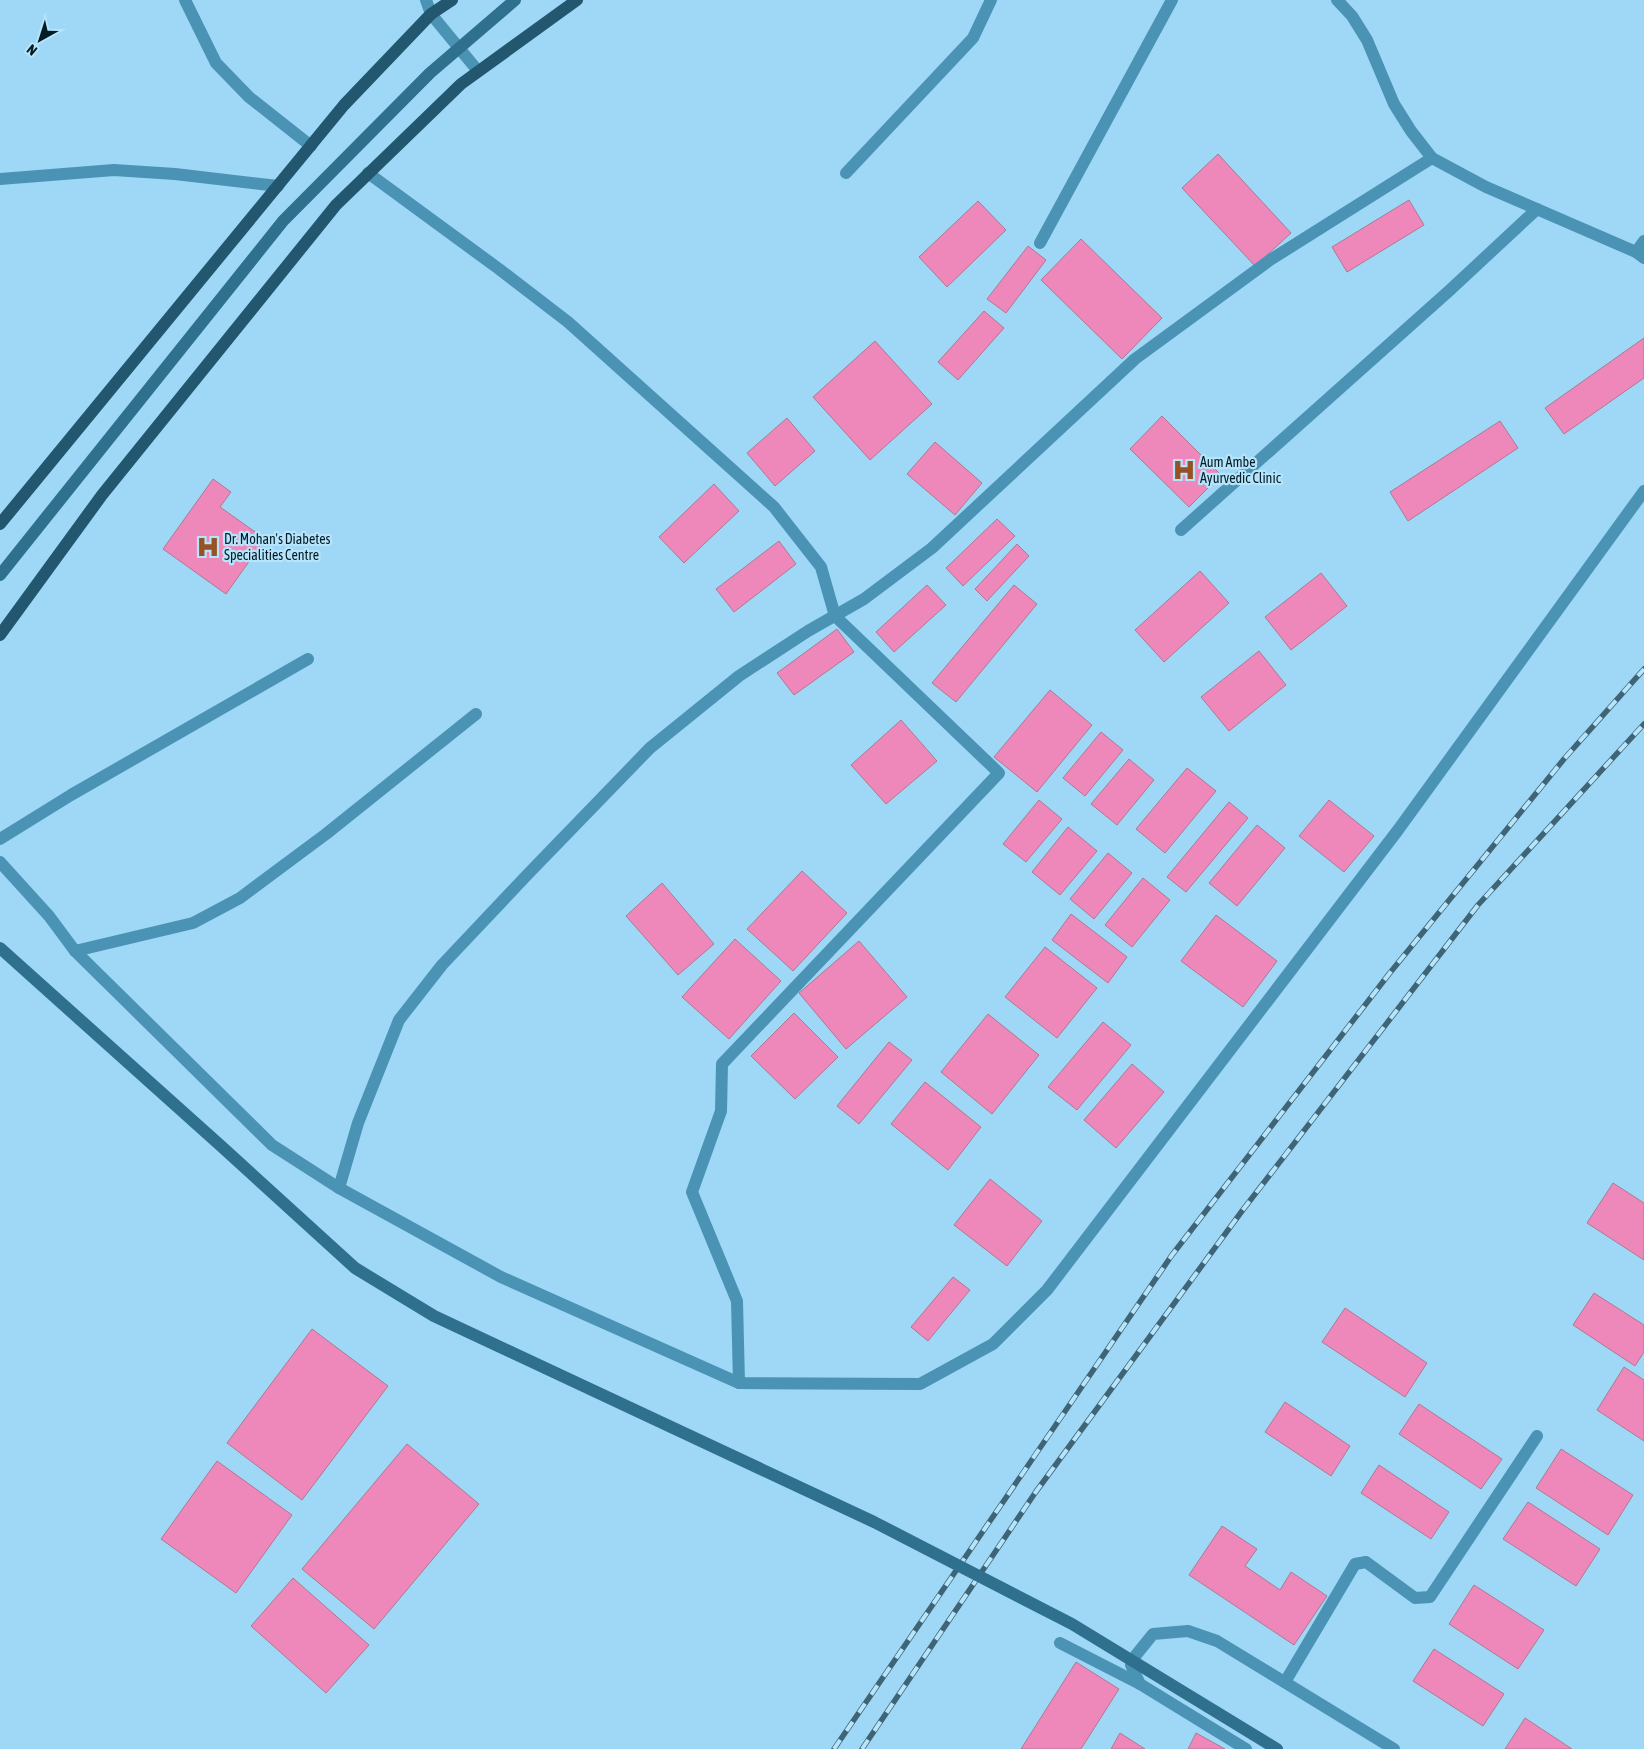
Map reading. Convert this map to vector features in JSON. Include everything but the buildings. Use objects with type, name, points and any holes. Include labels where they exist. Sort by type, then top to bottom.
[{"type":"main road","points":[[0,524],[344,105],[431,14],[452,0]]},
{"type":"main road","points":[[0,635],[102,495],[336,204],[461,84],[577,0]]},
{"type":"street","points":[[185,0],[216,63],[249,97],[311,146]]},
{"type":"street","points":[[426,0],[431,14],[478,71]]},
{"type":"street","points":[[0,574],[284,221],[430,74],[515,0]]},
{"type":"street","points":[[846,173],[973,38],[992,0]]},
{"type":"street","points":[[1040,243],[1172,0]]},
{"type":"street","points":[[1337,0],[1352,16],[1367,40],[1394,104],[1411,131],[1432,158],[1486,187],[1640,255],[1644,241]]},
{"type":"street","points":[[339,1188],[358,1123],[399,1020],[442,965],[650,748],[739,676],[808,631],[864,598],[932,548],[1135,359],[1270,260],[1432,158]]},
{"type":"street","points":[[0,179],[114,170],[175,174],[278,186]]},
{"type":"street","points":[[368,173],[499,268],[568,322],[774,507],[821,567],[834,616],[999,773],[722,1064],[721,1111],[692,1192],[737,1301],[739,1383]]},
{"type":"street","points":[[1181,530],[1450,290],[1537,209]]},
{"type":"street","points":[[0,862],[49,916],[75,952],[272,1145],[339,1188],[501,1278],[739,1383],[920,1384],[993,1344],[1047,1290],[1380,854],[1644,491]]},
{"type":"street","points":[[0,839],[71,795],[308,659]]},
{"type":"street","points":[[75,952],[193,923],[240,898],[326,834],[476,714]]},
{"type":"street","points":[[0,948],[354,1268],[434,1316],[874,1522],[1063,1619],[1277,1749]]},
{"type":"street","points":[[1285,1682],[1355,1564],[1366,1562],[1414,1598],[1430,1597],[1537,1436]]},
{"type":"street","points":[[1140,1684],[1131,1665],[1136,1655],[1153,1634],[1188,1631],[1217,1641],[1394,1749]]},
{"type":"street","points":[[1060,1643],[1140,1684],[1246,1749]]},
{"type":"railway","points":[[834,1749],[1172,1255],[1389,974],[1564,759],[1644,669]]},
{"type":"railway","points":[[862,1749],[1035,1493],[1242,1211],[1478,905],[1644,724]]},
{"type":"place","name":"Aum Ambe Ayurvedic Clinic","points":[[1184,470]]},
{"type":"place","name":"Dr. Mohan's Diabetes Specialities Centre","points":[[208,547]]}]
